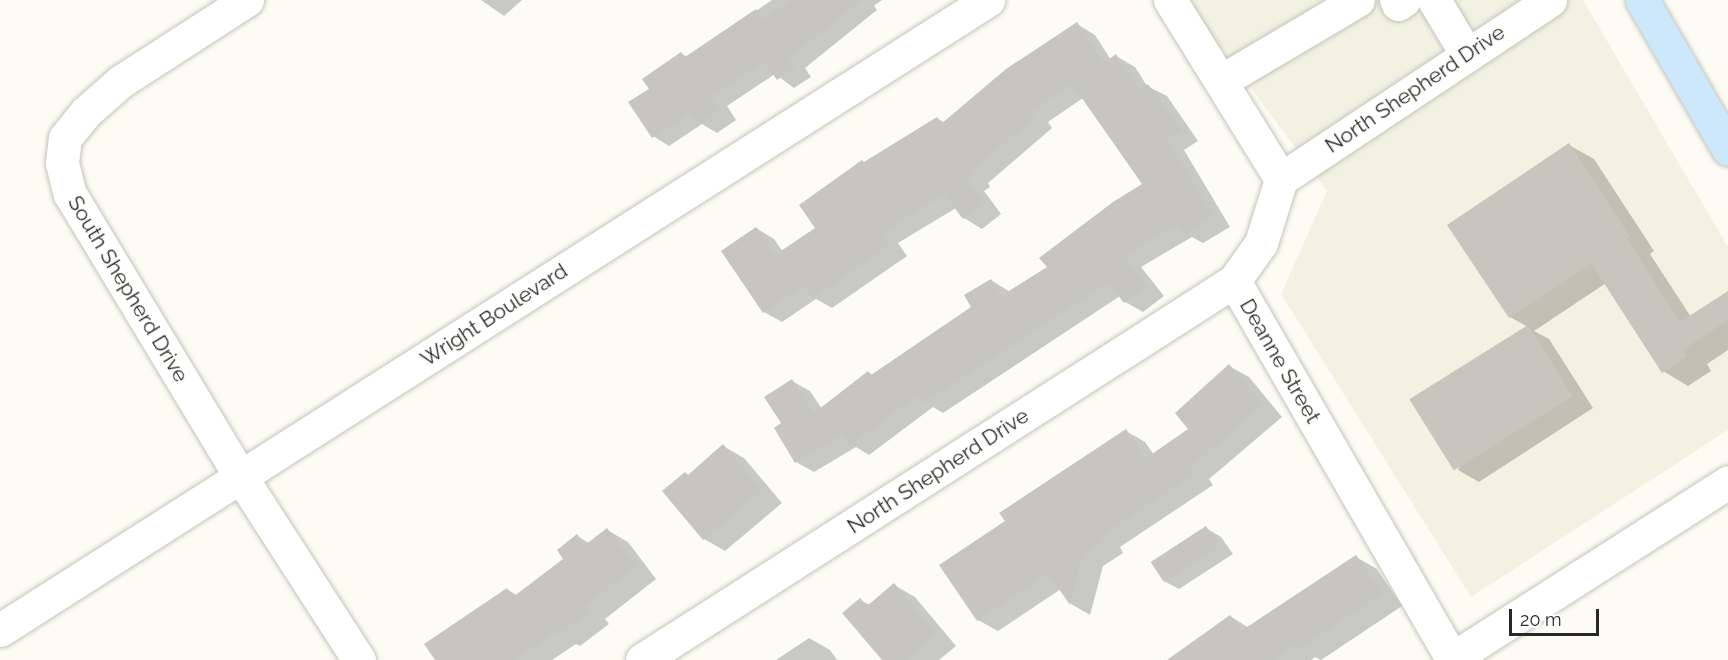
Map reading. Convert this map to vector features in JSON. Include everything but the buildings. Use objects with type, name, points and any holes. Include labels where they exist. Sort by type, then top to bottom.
[{"type":"main road","points":[[1642,0],[1728,149]]},
{"type":"street","name":"South Shepherd Drive","points":[[241,477],[70,194],[62,163],[65,138],[86,112],[111,89],[247,0]]},
{"type":"street","name":"Wright Boulevard","points":[[0,630],[988,0]]},
{"type":"street","points":[[1170,0],[1281,178]]},
{"type":"street","points":[[1221,81],[1358,0]]},
{"type":"street","points":[[1396,0],[1398,4],[1404,0]]},
{"type":"street","points":[[1434,0],[1467,54]]},
{"type":"street","name":"North Shepherd Drive","points":[[1281,178],[1550,0]]},
{"type":"street","name":"Deanne Street","points":[[1281,178],[1261,243],[1234,281],[1451,659]]},
{"type":"street","name":"North Shepherd Drive","points":[[642,660],[1234,281]]},
{"type":"street","points":[[241,477],[359,660]]},
{"type":"street","points":[[1451,659],[1728,482]]},
{"type":"shaded area","points":[[1186,0],[1583,0],[1728,247],[1728,430],[1471,597],[1281,294],[1327,191]]}]
